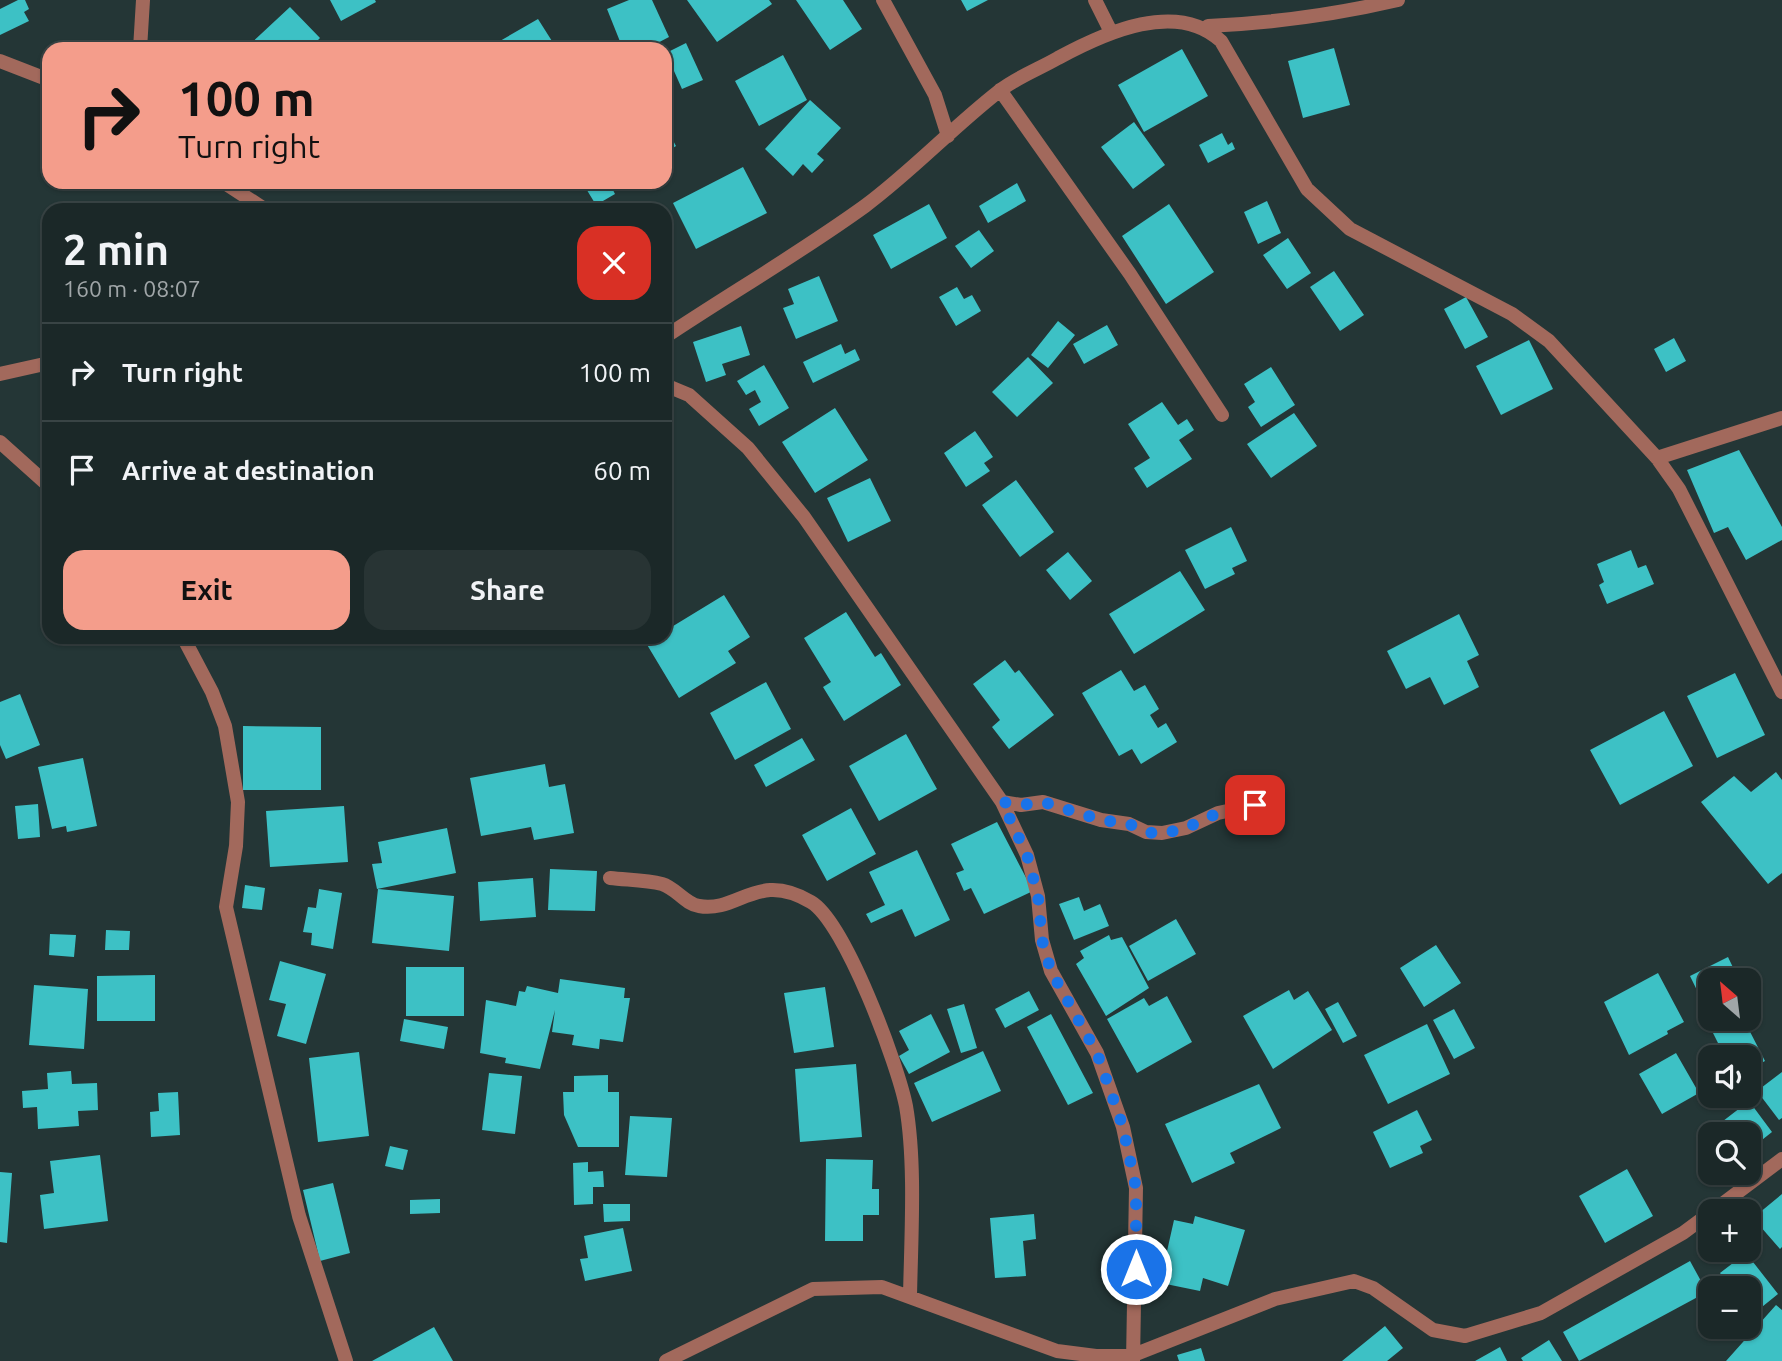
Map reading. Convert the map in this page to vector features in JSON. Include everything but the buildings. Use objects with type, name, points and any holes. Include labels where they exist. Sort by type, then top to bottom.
[{"type":"street","points":[[140,42],[143,0]]},
{"type":"street","points":[[883,0],[935,95],[948,136]]},
{"type":"street","points":[[1096,0],[1110,30]]},
{"type":"street","points":[[672,333],[813,243],[889,188],[1000,90],[1110,30],[1156,16],[1180,15],[1208,26],[1281,22],[1344,13],[1398,0]]},
{"type":"street","points":[[1208,26],[1221,41],[1307,189],[1350,229],[1512,314],[1549,341],[1657,458],[1679,489],[1782,692]]},
{"type":"street","points":[[0,61],[42,77]]},
{"type":"street","points":[[1000,90],[1130,275],[1222,415]]},
{"type":"street","points":[[234,189],[255,203]]},
{"type":"street","points":[[0,373],[42,364]]},
{"type":"street","points":[[672,388],[689,395],[748,448],[804,517],[1002,802],[1027,855],[1038,896],[1042,940],[1051,971],[1097,1053],[1123,1127],[1136,1188],[1132,1359]]},
{"type":"street","points":[[1657,458],[1782,418]]},
{"type":"street","points":[[0,442],[42,480]]},
{"type":"street","points":[[187,644],[212,692],[225,726],[238,802],[236,846],[226,907],[299,1216],[346,1361]]},
{"type":"street","points":[[1002,802],[1021,805],[1043,802],[1101,820],[1129,824],[1146,832],[1162,834],[1186,828],[1218,813],[1255,805]]},
{"type":"street","points":[[610,878],[663,884],[699,906],[722,903],[765,889],[777,890],[812,903],[839,932],[876,1016],[906,1106],[911,1186],[910,1297]]},
{"type":"street","points":[[1729,1199],[1782,1160]]},
{"type":"street","points":[[666,1361],[813,1289],[882,1287],[1057,1351],[1132,1359],[1275,1299],[1354,1281],[1373,1288],[1433,1330],[1465,1336],[1541,1313],[1683,1233],[1698,1222]]},
{"type":"route","points":[[1136,1269],[1136,1188],[1123,1127],[1097,1053],[1051,971],[1042,940],[1038,896],[1027,855],[1002,802],[1021,805],[1043,802],[1101,820],[1129,824],[1146,832],[1162,834],[1186,828],[1218,813],[1255,805]]}]
